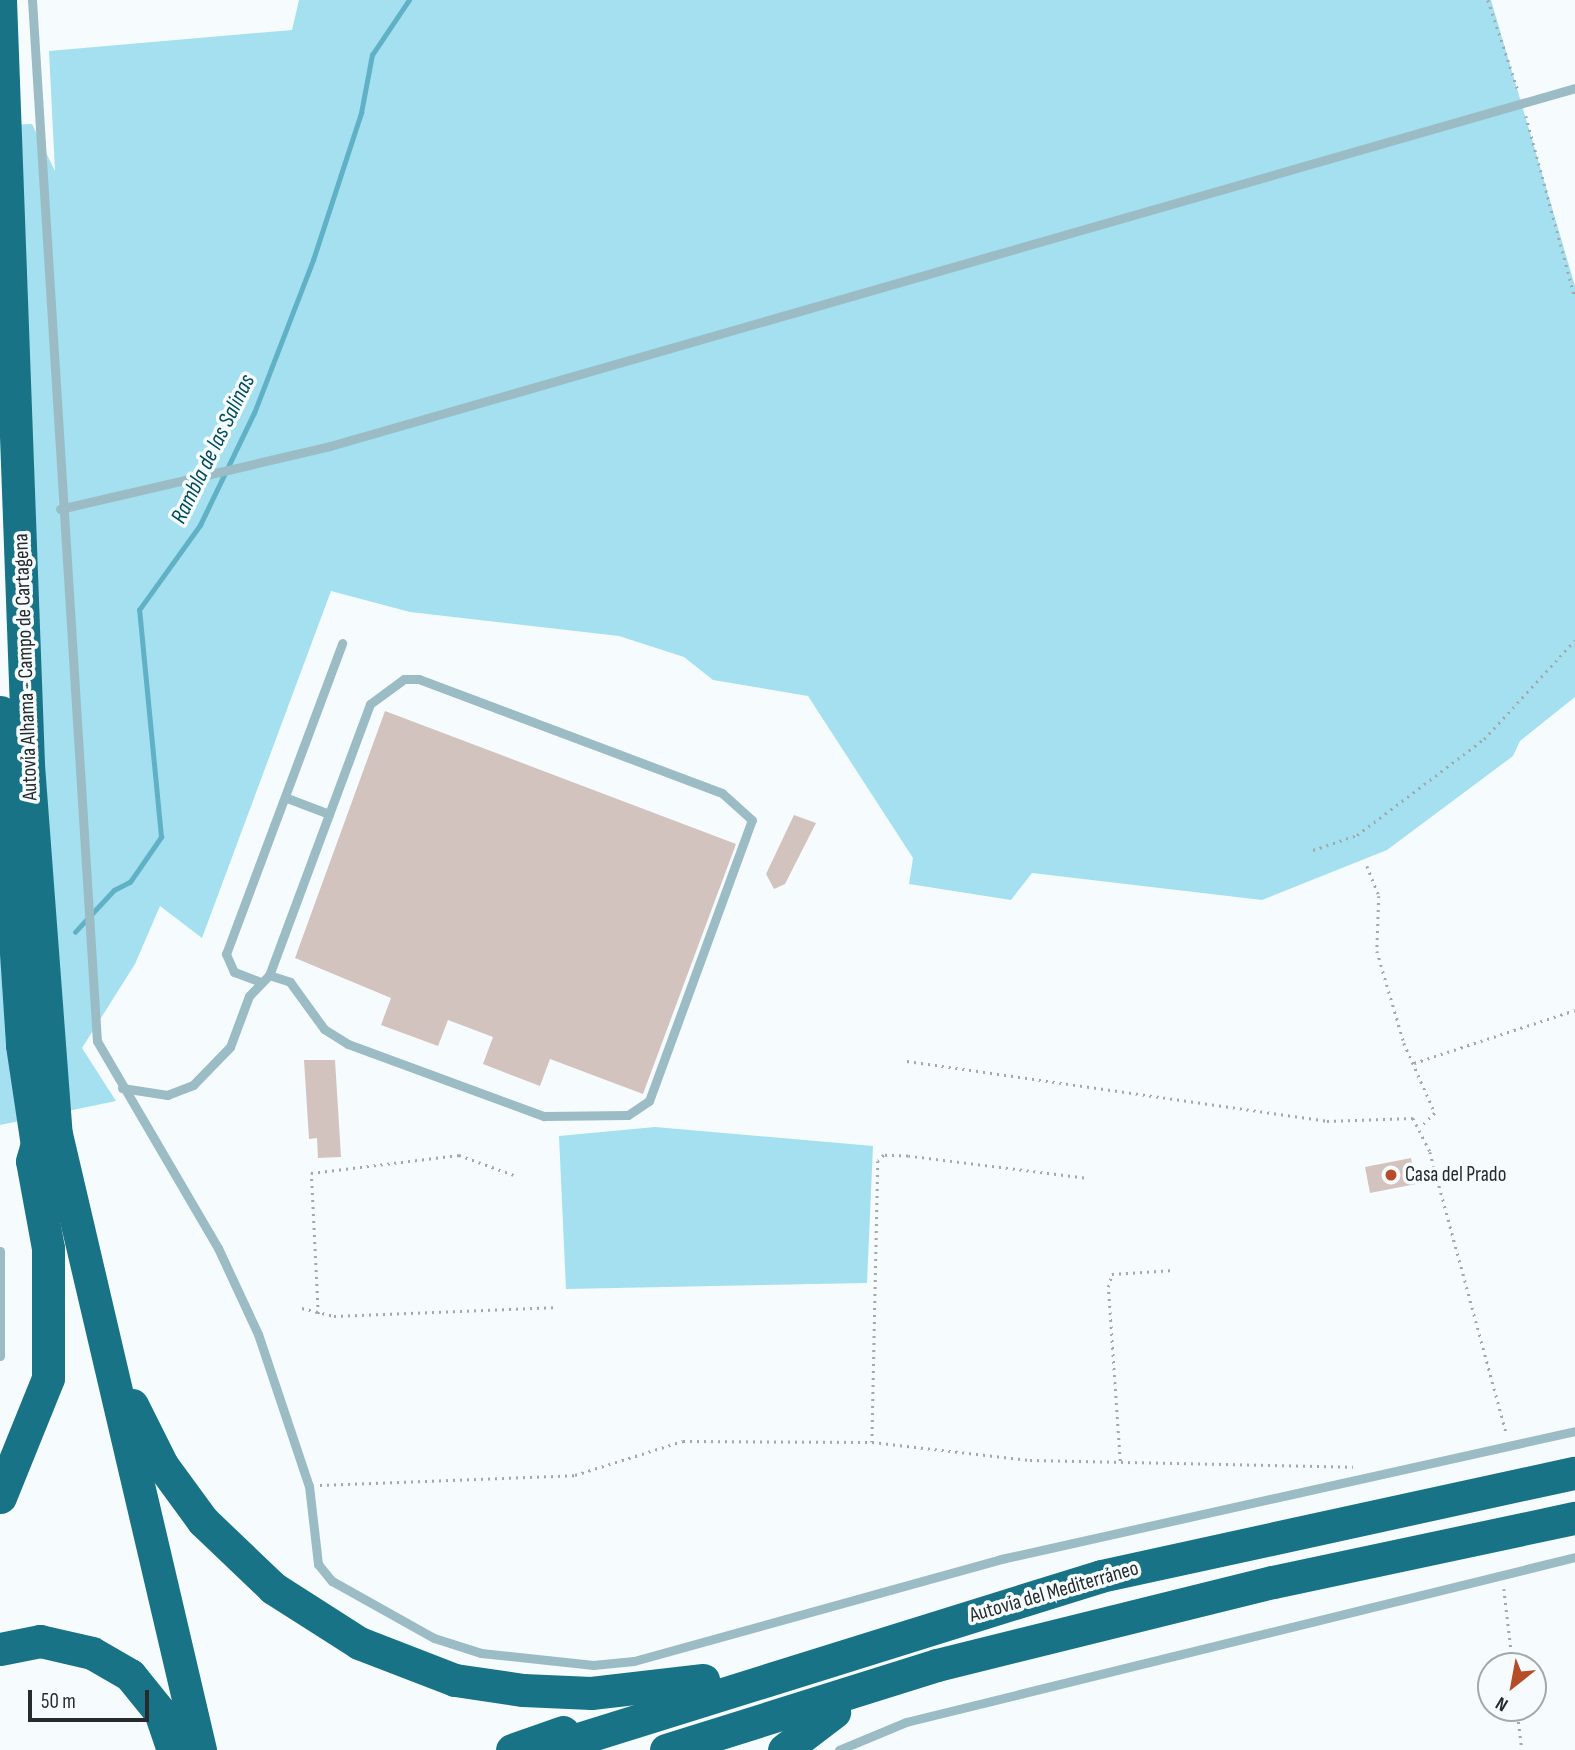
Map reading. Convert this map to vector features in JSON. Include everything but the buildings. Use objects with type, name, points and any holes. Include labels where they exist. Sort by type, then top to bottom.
[{"type":"highway","name":"Autovía Alhama - Campo de Cartagena","points":[[0,0],[28,765],[56,1133],[98,1330]]},
{"type":"highway","name":"Autovía Alhama - Campo de Cartagena","points":[[0,712],[22,1045],[37,1144]]},
{"type":"highway","points":[[0,1497],[48,1378],[48,1248],[32,1161],[37,1144]]},
{"type":"highway","points":[[37,1144],[180,1750]]},
{"type":"highway","points":[[98,1330],[162,1465],[203,1521],[273,1587],[359,1643],[455,1680],[523,1690],[591,1693],[703,1680]]},
{"type":"highway","points":[[98,1330],[200,1750]]},
{"type":"highway","name":"Autovía del Mediterráneo","points":[[543,1750],[852,1648],[1101,1576],[1575,1473]]},
{"type":"highway","name":"Autovía del Mediterráneo","points":[[666,1750],[937,1665],[1273,1582],[1575,1518]]},
{"type":"highway","points":[[513,1750],[703,1680],[1040,1584],[1101,1576]]},
{"type":"highway","points":[[718,1750],[834,1712],[1066,1643],[1083,1631]]},
{"type":"highway","points":[[0,1649],[40,1641],[101,1658],[130,1675],[160,1712],[173,1750]]},
{"type":"highway","points":[[784,1750],[834,1712]]},
{"type":"lane","points":[[32,0],[60,509],[97,1041],[122,1088],[218,1248],[258,1334],[309,1486],[318,1564],[351,1597],[434,1638],[481,1653],[593,1665],[698,1647],[1002,1559],[1575,1432]]},
{"type":"lane","points":[[60,509],[330,446],[1575,88]]},
{"type":"lane","points":[[258,981],[234,972],[226,954],[287,798],[342,643]]},
{"type":"lane","points":[[122,1088],[167,1095],[193,1086],[230,1047],[258,981],[270,975],[376,695],[387,685],[419,679],[745,807],[751,835],[649,1101],[628,1115],[570,1120],[348,1044],[324,1029],[290,982],[270,975]]},
{"type":"lane","points":[[287,798],[329,814]]},
{"type":"lane","points":[[0,1251],[0,1356]]},
{"type":"lane","points":[[839,1750],[906,1722],[1502,1572],[1575,1557]]},
{"type":"path","points":[[1488,0],[1522,105],[1575,297]]},
{"type":"path","points":[[1313,850],[1357,835],[1485,739],[1575,640]]},
{"type":"path","points":[[1367,866],[1378,896],[1377,951],[1414,1063],[1435,1113],[1422,1126]]},
{"type":"path","points":[[1414,1063],[1575,1010]]},
{"type":"path","points":[[907,1061],[1210,1107],[1327,1121],[1413,1118],[1422,1126],[1506,1430]]},
{"type":"path","points":[[318,1314],[311,1173],[459,1155],[514,1175]]},
{"type":"path","points":[[872,1442],[878,1161],[884,1155],[908,1156],[1084,1178]]},
{"type":"path","points":[[1120,1461],[1108,1287],[1112,1274],[1174,1269]]},
{"type":"path","points":[[302,1308],[318,1314],[554,1307]]},
{"type":"path","points":[[309,1486],[575,1475],[683,1441],[872,1442],[1030,1460],[1342,1463],[1379,1476]]},
{"type":"path","points":[[1502,1572],[1511,1652]]},
{"type":"path","points":[[1519,1722],[1522,1750]]},
{"type":"shaded area","points":[[299,0],[1491,0],[1575,286],[1575,697],[1520,741],[1513,756],[1387,850],[1262,900],[1032,873],[1011,900],[909,884],[913,858],[808,696],[713,680],[684,657],[619,636],[410,612],[331,591],[202,938],[160,906],[135,964],[82,1048],[116,1101],[0,1125],[0,725],[29,716],[8,125],[32,124],[55,171],[49,51],[292,30]]},
{"type":"shaded area","points":[[655,1127],[873,1146],[867,1283],[566,1289],[559,1136]]},
{"type":"waterway","name":"Rambla de las Salinas","points":[[75,932],[114,890],[130,882],[161,837],[139,610],[200,525],[254,413],[313,260],[361,113],[372,55],[409,0]]},
{"type":"place","name":"Casa del Prado","points":[[1391,1175]]}]
